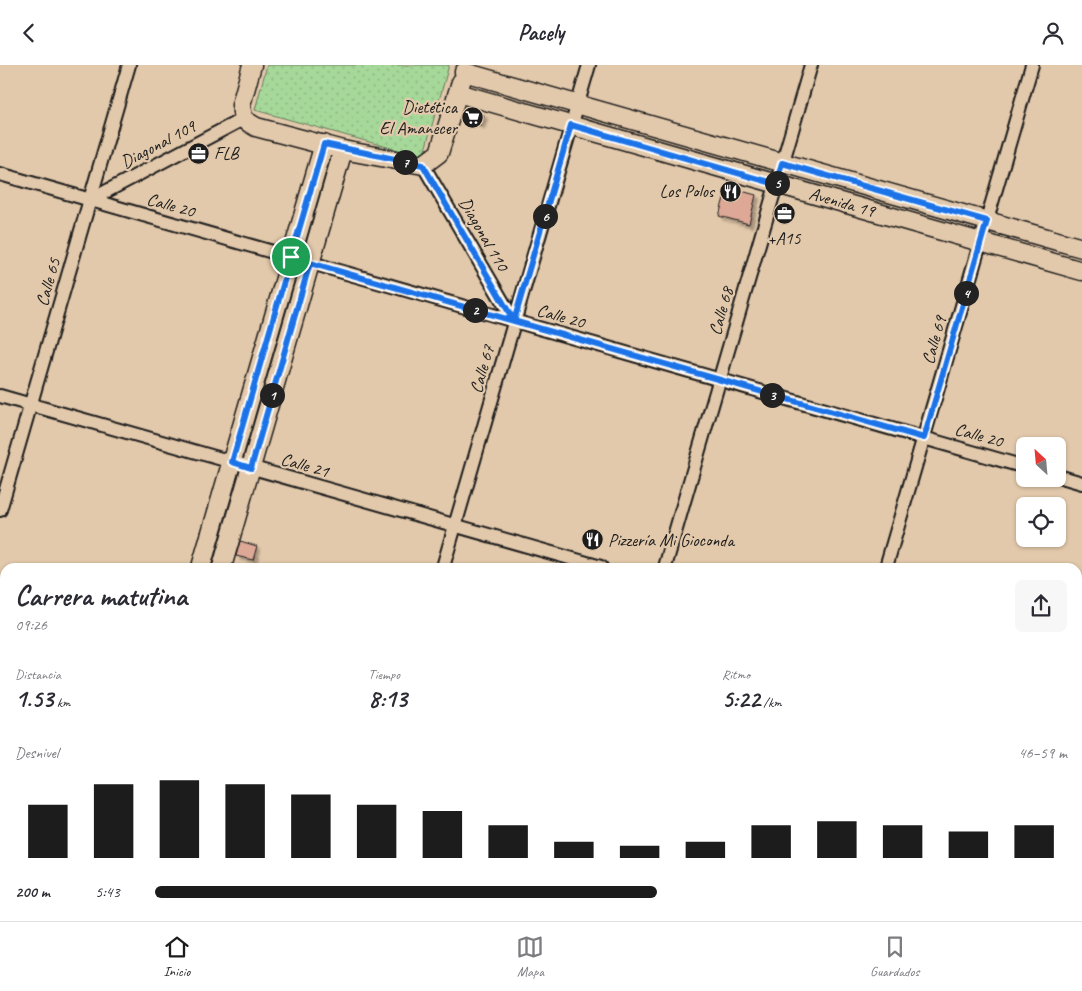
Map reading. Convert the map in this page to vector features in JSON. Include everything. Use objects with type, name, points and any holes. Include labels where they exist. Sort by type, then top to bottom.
[{"type":"main road","points":[[252,65],[241,105],[243,119],[256,127],[343,149],[423,165],[439,153],[465,68]]},
{"type":"main road","name":"Avenida 19","points":[[465,68],[577,104],[1082,248]]},
{"type":"main road","name":"Avenida 19","points":[[458,93],[1082,271]]},
{"type":"main road","points":[[202,563],[324,144]]},
{"type":"main road","points":[[223,563],[343,149]]},
{"type":"street","name":"Calle 65","points":[[0,510],[129,65]]},
{"type":"street","name":"Calle 67","points":[[444,563],[589,65]]},
{"type":"street","name":"Calle 68","points":[[666,563],[811,65]]},
{"type":"street","name":"Calle 69","points":[[887,563],[1032,65]]},
{"type":"street","name":"Diagonal 109","points":[[90,200],[243,119]]},
{"type":"street","name":"Diagonal 110","points":[[423,165],[514,321]]},
{"type":"street","name":"Calle 20","points":[[0,174],[1016,464]]},
{"type":"street","name":"Calle 21","points":[[0,396],[587,563]]},
{"type":"street","points":[[1066,478],[1082,483]]},
{"type":"green space","points":[[267,65],[449,65],[423,157],[255,110]]},
{"type":"building","name":"Dietética El Amanecer","points":[[464,110],[484,115],[481,125],[462,119]]},
{"type":"building","points":[[727,187],[756,195],[749,224],[719,216]]},
{"type":"building","points":[[240,541],[257,546],[253,560],[236,556]]},
{"type":"place","name":"Dietética El Amanecer","points":[[473,117]]},
{"type":"place","name":"FLB","points":[[198,153]]},
{"type":"place","name":"Los Polos","points":[[730,191]]},
{"type":"place","name":"+A15","points":[[784,213]]},
{"type":"place","name":"Pizzería Mi Gioconda","points":[[592,540]]},
{"type":"route","points":[[571,125],[776,184],[782,163],[987,221],[924,438],[310,263],[251,468],[232,462],[291,257],[324,144],[423,165],[514,321],[571,125]]}]
